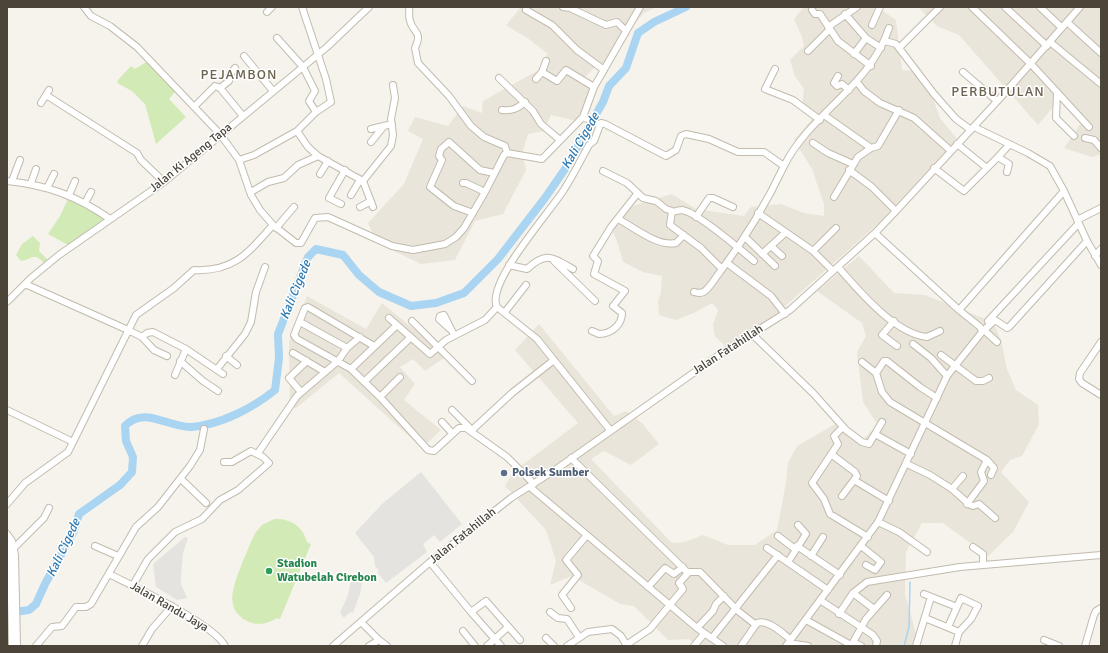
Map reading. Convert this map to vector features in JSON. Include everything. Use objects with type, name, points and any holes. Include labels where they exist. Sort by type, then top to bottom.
[{"type":"street","points":[[84,7],[91,16],[131,41],[195,106],[220,134],[239,160],[250,192],[257,205],[275,226],[299,244],[315,218],[328,217],[392,246],[413,250],[444,244],[456,237],[473,213],[504,155],[507,153]]},
{"type":"street","points":[[266,12],[272,7]]},
{"type":"street","points":[[239,160],[254,155],[296,131],[316,112],[331,102],[318,55],[302,7]]},
{"type":"street","name":"Jalan Ki Ageng Tapa","points":[[7,302],[25,284],[59,255],[164,182],[220,134],[318,55],[369,7]]},
{"type":"street","points":[[409,7],[410,21],[418,35],[418,41],[415,48],[418,63],[449,96],[461,114],[475,130],[484,137],[505,146],[507,153]]},
{"type":"street","points":[[563,7],[570,8],[606,25],[617,22],[626,31]]},
{"type":"street","points":[[507,153],[542,159],[560,140],[585,118],[594,87],[640,7]]},
{"type":"street","points":[[808,51],[829,28],[845,14],[857,7]]},
{"type":"street","points":[[872,25],[880,7]]},
{"type":"street","points":[[899,48],[940,7]]},
{"type":"street","points":[[972,7],[1030,64],[1089,127]]},
{"type":"street","points":[[1005,7],[1048,44],[1101,84]]},
{"type":"street","points":[[1040,7],[1062,28]]},
{"type":"street","name":"Jalan Fatahillah","points":[[333,646],[430,562],[507,501],[532,486],[610,430],[752,334],[785,314],[875,233],[934,168],[973,128],[1080,7]]},
{"type":"street","points":[[526,10],[552,25],[577,50],[604,70]]},
{"type":"street","points":[[812,10],[815,14],[820,14],[838,41],[871,66]]},
{"type":"street","points":[[845,14],[866,38],[881,48]]},
{"type":"street","points":[[1067,22],[1101,53]]},
{"type":"street","points":[[694,292],[703,292],[727,263],[745,237],[800,139],[871,66],[885,41],[889,28]]},
{"type":"street","points":[[277,38],[303,67],[314,91],[308,101],[316,112]]},
{"type":"street","points":[[854,54],[866,38]]},
{"type":"street","points":[[885,41],[894,43],[899,48],[934,94],[956,119],[1047,164],[1064,191],[1087,242],[1101,265]]},
{"type":"street","points":[[244,56],[273,92]]},
{"type":"street","points":[[536,79],[542,72],[546,61]]},
{"type":"street","points":[[220,88],[229,82],[229,76],[235,68]]},
{"type":"street","points":[[775,69],[764,89],[793,100],[874,147]]},
{"type":"street","points":[[542,72],[557,81],[566,70],[594,87]]},
{"type":"street","points":[[963,72],[997,101]]},
{"type":"street","points":[[838,76],[833,83],[838,86],[842,84],[849,90]]},
{"type":"street","points":[[499,78],[525,102],[541,124],[560,140]]},
{"type":"street","points":[[857,82],[875,99],[914,118],[951,151]]},
{"type":"street","points":[[351,196],[361,180],[390,148],[393,135],[392,124],[396,98],[394,84]]},
{"type":"street","points":[[195,106],[215,86],[220,88],[244,116]]},
{"type":"street","points":[[1057,92],[1056,118],[1074,136]]},
{"type":"street","points":[[41,103],[47,93],[137,153],[141,160],[164,182]]},
{"type":"street","points":[[502,110],[511,111],[525,102]]},
{"type":"street","points":[[834,197],[853,164],[874,147],[899,110]]},
{"type":"street","points":[[585,118],[598,124],[605,124],[666,156],[676,150],[681,136],[686,134],[709,139],[738,152],[764,152],[784,166]]},
{"type":"street","points":[[371,129],[392,124]]},
{"type":"street","points":[[598,124],[594,141],[589,145],[565,189],[509,265],[496,292],[495,302],[497,307],[537,339],[610,430]]},
{"type":"street","points":[[371,142],[384,126]]},
{"type":"street","points":[[296,131],[308,147],[318,156],[361,180],[373,207]]},
{"type":"street","points":[[1085,138],[1094,140],[1101,148]]},
{"type":"street","points":[[473,213],[454,206],[430,187],[442,160],[439,156],[440,151],[449,142],[480,170],[494,173]]},
{"type":"street","points":[[813,143],[828,153],[853,164]]},
{"type":"street","points":[[957,144],[987,168]]},
{"type":"street","points":[[934,168],[964,192],[1009,145]]},
{"type":"street","points":[[250,192],[268,182],[285,177],[298,165],[318,156]]},
{"type":"street","points":[[998,157],[1009,164],[1008,172]]},
{"type":"street","points":[[20,160],[9,181],[31,183],[69,195],[110,219]]},
{"type":"street","points":[[320,174],[328,161]]},
{"type":"street","points":[[31,183],[36,169]]},
{"type":"street","points":[[341,204],[329,198],[345,170]]},
{"type":"street","points":[[849,170],[872,187],[896,211]]},
{"type":"street","points":[[603,171],[627,183],[643,198],[656,201],[673,212],[683,210],[696,217],[754,260]]},
{"type":"street","points":[[47,188],[54,174]]},
{"type":"street","points":[[69,195],[75,181]]},
{"type":"street","points":[[463,183],[485,192]]},
{"type":"street","points":[[959,310],[1064,191]]},
{"type":"street","points":[[85,203],[91,192]]},
{"type":"street","points":[[592,330],[601,335],[612,331],[615,329],[622,315],[613,306],[624,290],[594,273],[598,262],[593,255],[637,194]]},
{"type":"street","points":[[696,217],[709,198],[713,198],[733,207]]},
{"type":"street","points":[[360,207],[371,200]]},
{"type":"street","points":[[7,504],[25,483],[68,452],[136,315],[174,288],[191,271],[212,270],[226,267],[238,262],[294,206]]},
{"type":"street","points":[[788,643],[878,522],[907,464],[924,423],[947,376],[954,366],[1030,275],[1078,222],[1101,208]]},
{"type":"street","points":[[673,212],[670,225],[684,235],[722,269]]},
{"type":"street","points":[[758,213],[813,251],[833,271]]},
{"type":"street","points":[[618,219],[637,228],[648,237],[668,244],[676,243],[684,235]]},
{"type":"street","points":[[813,251],[836,228]]},
{"type":"street","points":[[762,254],[785,233]]},
{"type":"street","points":[[875,233],[959,310],[997,342]]},
{"type":"street","points":[[745,237],[775,266]]},
{"type":"street","points":[[983,330],[995,320],[1007,328],[1009,327],[1087,242]]},
{"type":"street","points":[[771,246],[782,256]]},
{"type":"street","points":[[1095,256],[1101,249]]},
{"type":"street","points":[[509,265],[527,268],[538,258],[551,258],[573,269]]},
{"type":"street","points":[[551,258],[595,301]]},
{"type":"street","points":[[727,263],[767,293],[785,314]]},
{"type":"street","points":[[217,369],[226,356],[246,334],[251,322],[256,292],[266,266]]},
{"type":"street","points":[[838,267],[857,289],[908,331],[924,337],[930,337],[940,331]]},
{"type":"street","points":[[25,284],[142,337],[154,350],[167,356]]},
{"type":"street","points":[[505,312],[526,286]]},
{"type":"street","points":[[374,346],[308,307],[305,308],[295,337],[351,369],[421,440],[428,450],[432,452],[459,428],[463,427],[471,430]]},
{"type":"street","points":[[389,318],[428,353],[431,353],[454,335],[485,320],[497,307]]},
{"type":"street","points":[[412,321],[472,381]]},
{"type":"street","points":[[894,321],[882,335],[897,346]]},
{"type":"street","points":[[300,322],[347,348]]},
{"type":"street","points":[[351,369],[397,325]]},
{"type":"street","points":[[450,329],[454,335]]},
{"type":"street","points":[[142,337],[147,333],[153,332],[186,349],[223,374]]},
{"type":"street","points":[[752,334],[813,393],[843,427],[866,444],[870,443],[882,422]]},
{"type":"street","points":[[258,453],[302,392],[338,361],[347,348],[360,337]]},
{"type":"street","points":[[364,382],[410,338]]},
{"type":"street","points":[[1101,342],[1080,373],[1079,378],[1082,384],[1101,395]]},
{"type":"street","points":[[913,344],[931,358],[947,376]]},
{"type":"street","points":[[175,375],[186,349]]},
{"type":"street","points":[[293,353],[324,372]]},
{"type":"street","points":[[941,354],[954,366],[976,382],[989,378]]},
{"type":"street","points":[[226,356],[237,365]]},
{"type":"street","points":[[471,430],[554,360]]},
{"type":"street","points":[[180,361],[203,381],[218,391]]},
{"type":"street","points":[[302,392],[289,378],[307,361]]},
{"type":"street","points":[[876,372],[884,361],[887,361],[920,387],[937,398]]},
{"type":"street","points":[[862,362],[876,372],[882,392],[887,399],[924,423],[951,437],[987,460],[994,468],[991,475]]},
{"type":"street","points":[[380,397],[400,377]]},
{"type":"street","points":[[7,410],[73,442]]},
{"type":"street","points":[[452,410],[471,430],[507,457],[532,486],[587,535],[704,634],[723,646]]},
{"type":"street","points":[[442,422],[452,434]]},
{"type":"street","points":[[843,427],[835,435],[839,444],[812,480],[812,484],[824,499],[830,514],[868,537]]},
{"type":"street","points":[[36,646],[52,627],[62,626],[76,607],[89,606],[136,527],[158,507],[200,450],[204,429]]},
{"type":"street","points":[[875,434],[911,454]]},
{"type":"street","points":[[133,585],[148,559],[175,532],[202,519],[220,500],[238,490],[269,464],[258,453],[249,451],[232,462],[224,462]]},
{"type":"street","points":[[831,454],[856,472],[857,476],[842,496]]},
{"type":"street","points":[[571,458],[682,567],[689,572],[700,572],[736,610],[756,625]]},
{"type":"street","points":[[967,504],[984,481],[981,472],[987,460]]},
{"type":"street","points":[[907,464],[930,475],[952,489],[967,504],[973,506],[979,504],[995,518]]},
{"type":"street","points":[[952,489],[963,476]]},
{"type":"street","points":[[180,479],[206,503]]},
{"type":"street","points":[[854,480],[889,501]]},
{"type":"street","points":[[14,548],[44,518],[49,508]]},
{"type":"street","points":[[878,522],[899,532],[927,552]]},
{"type":"street","points":[[788,562],[796,547],[806,534],[798,525]]},
{"type":"street","points":[[7,534],[12,541],[14,548],[13,605]]},
{"type":"street","points":[[571,608],[562,594],[578,575],[566,560],[587,535]]},
{"type":"street","points":[[778,536],[840,575]]},
{"type":"street","points":[[811,556],[823,537]]},
{"type":"street","points":[[7,542],[10,551],[14,626],[17,646]]},
{"type":"street","points":[[96,546],[118,556]]},
{"type":"street","points":[[861,546],[881,562],[875,570],[866,565]]},
{"type":"street","points":[[973,547],[983,553],[983,563]]},
{"type":"street","points":[[767,548],[828,590]]},
{"type":"street","points":[[712,638],[736,610],[778,555]]},
{"type":"street","points":[[839,614],[859,586],[867,582],[983,563],[1101,555]]},
{"type":"street","points":[[430,562],[500,646]]},
{"type":"street","points":[[648,587],[665,568],[674,574],[682,567]]},
{"type":"street","points":[[567,646],[588,632],[612,629],[621,636],[626,645],[650,629],[683,589],[679,584],[689,572]]},
{"type":"street","name":"Jalan Randu Jaya","points":[[108,574],[133,585],[172,606],[216,635],[225,646]]},
{"type":"street","points":[[853,593],[874,609]]},
{"type":"street","points":[[924,594],[957,607]]},
{"type":"street","points":[[852,644],[860,628],[887,595]]},
{"type":"street","points":[[697,628],[714,610],[716,604],[724,596]]},
{"type":"street","points":[[916,646],[931,597]]},
{"type":"street","points":[[948,627],[963,598],[978,607],[972,619],[959,632],[955,646]]},
{"type":"street","points":[[820,600],[875,637],[877,643],[876,646]]},
{"type":"street","points":[[471,612],[486,601],[520,640]]},
{"type":"street","points":[[142,646],[152,629],[172,606]]},
{"type":"street","points":[[1085,646],[1096,610],[1101,608]]},
{"type":"street","points":[[550,612],[557,617],[567,619],[579,637]]},
{"type":"street","points":[[925,618],[959,632]]},
{"type":"street","points":[[806,620],[852,644],[862,646]]},
{"type":"street","points":[[361,622],[387,646]]},
{"type":"street","points":[[741,646],[758,622],[766,622],[788,643],[808,646]]},
{"type":"street","points":[[12,646],[14,626]]},
{"type":"street","points":[[487,646],[508,627]]},
{"type":"street","points":[[463,631],[475,646]]},
{"type":"street","points":[[694,646],[704,634]]},
{"type":"street","points":[[546,638],[554,646]]},
{"type":"street","points":[[369,646],[379,640]]},
{"type":"street","points":[[1044,640],[1059,646]]},
{"type":"shaded area","points":[[521,7],[657,7],[644,13],[627,31],[611,62],[598,64],[585,77],[593,88],[576,121],[551,115],[544,131],[528,134],[522,154],[526,170],[503,214],[475,221],[455,260],[421,264],[377,243],[368,223],[404,184],[423,139],[408,131],[415,117],[448,126],[463,106],[482,113],[483,101],[537,71],[548,54],[530,40],[506,25]]},
{"type":"shaded area","points":[[804,7],[877,7],[896,20],[902,70],[912,71],[933,98],[940,118],[957,139],[880,222],[774,316],[725,346],[715,336],[713,325],[718,310],[712,303],[696,312],[676,320],[659,315],[658,301],[661,292],[662,276],[643,272],[623,262],[618,244],[610,225],[633,206],[672,194],[696,209],[744,216],[751,207],[781,204],[804,213],[824,216],[824,204],[812,169],[794,140],[812,119],[802,106],[804,89],[795,76],[790,60],[804,46],[802,37],[794,19]]},
{"type":"shaded area","points":[[918,7],[1101,7],[1101,154],[1092,157],[1064,148],[1085,117],[1060,99],[1038,125],[959,35],[937,26]]},
{"type":"shaded area","points":[[859,256],[894,293],[925,295],[993,322],[1001,340],[1007,369],[1016,390],[1038,405],[1039,424],[1022,456],[1010,460],[1001,472],[1029,502],[1013,532],[988,556],[943,523],[922,523],[906,552],[905,594],[917,637],[911,646],[697,646],[689,639],[668,640],[634,606],[620,604],[572,576],[550,585],[556,561],[546,530],[505,486],[513,472],[578,423],[515,350],[539,324],[614,416],[626,411],[642,423],[659,444],[631,465],[604,451],[591,459],[672,543],[685,542],[703,535],[728,545],[755,545],[777,530],[788,463],[797,446],[839,422],[863,439],[878,425],[863,402],[857,352],[866,336],[862,323],[817,291]]},
{"type":"shaded area","points":[[307,296],[366,329],[382,303],[447,356],[425,371],[413,359],[400,367],[415,384],[404,400],[441,430],[422,448],[339,373],[296,408],[290,408],[289,342]]},
{"type":"shaded area","points":[[421,472],[462,524],[440,542],[434,535],[423,544],[427,552],[386,583],[377,572],[379,571],[375,566],[374,557],[355,533],[382,504]]},
{"type":"shaded area","points":[[185,537],[188,538],[183,553],[181,584],[187,598],[177,600],[156,587],[153,564]]},
{"type":"shaded area","points":[[351,580],[362,582],[360,594],[353,613],[350,612],[344,618],[340,613],[348,595]]},
{"type":"green space","points":[[148,61],[176,91],[169,99],[186,117],[156,144],[145,104],[132,91],[117,83],[131,66],[135,69]]},
{"type":"green space","points":[[68,199],[106,219],[68,245],[48,234],[60,216]]},
{"type":"green space","points":[[33,236],[40,243],[39,251],[48,260],[44,263],[37,257],[32,257],[21,261],[16,255],[22,244]]},
{"type":"green space","points":[[274,519],[285,520],[295,524],[305,536],[307,542],[311,544],[280,619],[277,618],[270,622],[259,624],[251,623],[239,616],[235,609],[232,595],[242,563],[256,532],[262,525]]},
{"type":"waterway","name":"Kali Cigede","points":[[7,613],[29,610],[36,604],[45,584],[74,531],[79,514],[120,485],[132,472],[133,457],[126,441],[125,426],[132,420],[140,417],[148,417],[183,426],[202,426],[236,414],[257,403],[275,390],[279,358],[278,334],[308,257],[316,249],[343,255],[359,275],[379,292],[411,306],[436,303],[464,293],[498,259],[545,198],[565,169],[603,102],[609,86],[626,68],[638,33],[654,22],[686,7]]},
{"type":"waterway","points":[[904,646],[909,627],[910,582]]},
{"type":"place","name":"Polsek Sumber","points":[[504,473]]},
{"type":"place","name":"Stadion Watubelah Cirebon","points":[[269,571]]},
{"type":"district","name":"PEJAMBON","points":[[239,75]]},
{"type":"district","name":"PERBUTULAN","points":[[998,92]]}]
